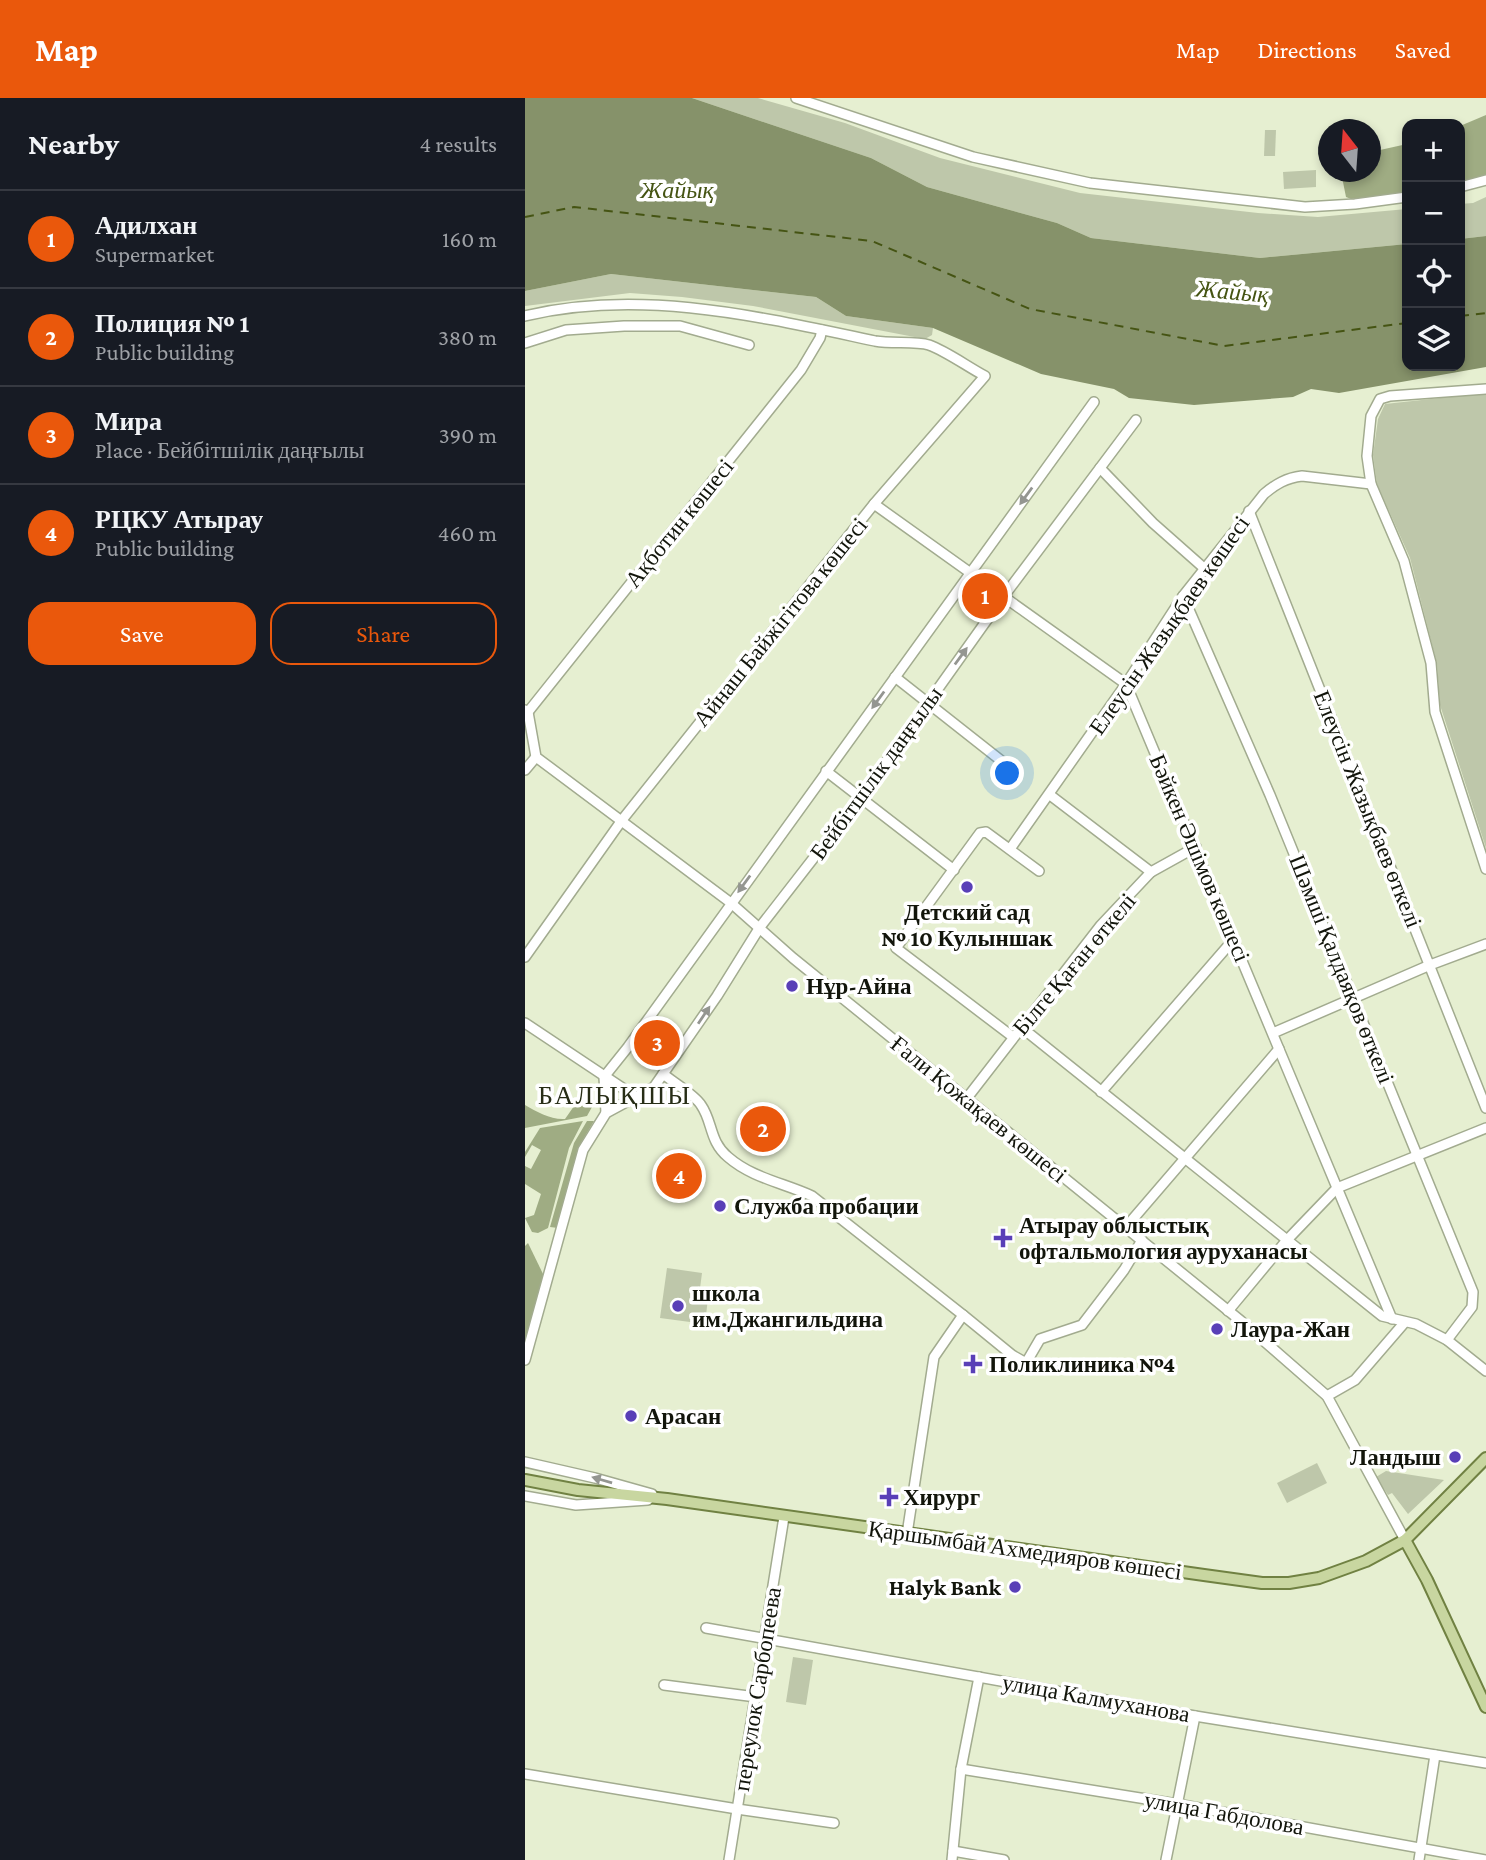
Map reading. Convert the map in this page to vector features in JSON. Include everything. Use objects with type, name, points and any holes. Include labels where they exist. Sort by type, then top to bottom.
[{"type":"main road","name":"Қаршымбай Ахмедияров көшесі","points":[[525,1480],[578,1490],[667,1499],[1216,1577],[1289,1583],[1319,1578],[1358,1564],[1405,1540],[1486,1458]]},
{"type":"main road","points":[[1405,1540],[1427,1580],[1486,1707]]},
{"type":"street","points":[[796,98],[973,157],[1090,183],[1305,207],[1402,198]]},
{"type":"street","points":[[1465,186],[1486,180]]},
{"type":"street","points":[[525,316],[598,306],[682,306],[822,330]]},
{"type":"street","points":[[525,344],[566,330],[680,326],[749,345]]},
{"type":"street","name":"Айнаш Байжігітова көшесі","points":[[525,957],[622,821],[874,504],[985,376],[928,345],[891,344],[822,330]]},
{"type":"street","name":"Ақботин көшесі","points":[[526,711],[801,370],[822,330]]},
{"type":"street","points":[[1486,389],[1389,396],[1380,400],[1371,416],[1367,456],[1371,484],[1404,561],[1431,663],[1435,712],[1486,869]]},
{"type":"street","name":"Бейбітшілік даңғылы","points":[[604,1077],[1094,402]]},
{"type":"street","name":"Бейбітшілік даңғылы","points":[[606,1113],[654,1087],[760,927],[861,797],[1004,596],[1136,420]]},
{"type":"street","points":[[1100,468],[1153,523],[1205,569]]},
{"type":"street","name":"Елеусін Жазықбаев көшесі","points":[[1010,849],[1126,684],[1183,596],[1249,511],[1272,487],[1291,477],[1302,476],[1371,484]]},
{"type":"street","points":[[874,504],[1126,684]]},
{"type":"street","name":"Елеусін Жазықбаев өткелі","points":[[1249,511],[1486,1108]]},
{"type":"street","name":"Шәмші Қалдаяқов өткелі","points":[[1183,596],[1355,999],[1473,1292],[1472,1307],[1447,1340]]},
{"type":"street","points":[[895,677],[1013,771]]},
{"type":"street","name":"Бәйкен Әшімов көшесі","points":[[1126,684],[1392,1319]]},
{"type":"street","points":[[525,770],[536,757],[526,711]]},
{"type":"street","name":"Ғали Қожақаев көшесі","points":[[536,757],[731,903],[793,958],[1142,1240],[1327,1396],[1405,1540]]},
{"type":"street","points":[[826,771],[954,870]]},
{"type":"street","points":[[1050,795],[1151,872]]},
{"type":"street","points":[[1013,1037],[896,948],[983,832],[1039,871]]},
{"type":"street","name":"Білге Қаған өткелі","points":[[967,1098],[1101,925],[1151,872],[1196,847]]},
{"type":"street","points":[[1101,1092],[1234,939]]},
{"type":"street","points":[[1273,1033],[1430,965],[1486,944]]},
{"type":"street","points":[[525,1023],[636,1097]]},
{"type":"street","points":[[1021,1027],[1382,1316],[1416,1324],[1447,1340],[1486,1371]]},
{"type":"street","points":[[1126,1227],[1279,1049]]},
{"type":"street","points":[[663,1074],[701,1104],[712,1137],[727,1156],[755,1175],[812,1196],[1025,1363],[1040,1339],[1081,1325],[1124,1270],[1142,1240]]},
{"type":"street","points":[[525,1360],[583,1150],[606,1113],[604,1077]]},
{"type":"street","points":[[1228,1311],[1287,1240],[1338,1188],[1486,1128]]},
{"type":"street","points":[[907,1534],[934,1357],[963,1315]]},
{"type":"street","points":[[1327,1396],[1355,1380],[1405,1322]]},
{"type":"street","points":[[525,1462],[595,1478],[667,1499]]},
{"type":"street","points":[[525,1496],[576,1505],[667,1499]]},
{"type":"street","name":"переулок Сарбопеева","points":[[729,1860],[784,1517]]},
{"type":"street","name":"улица Калмуханова","points":[[706,1628],[1195,1716],[1486,1763]]},
{"type":"street","points":[[979,1677],[961,1769],[953,1856],[1004,1860]]},
{"type":"street","points":[[664,1685],[756,1697]]},
{"type":"street","points":[[1166,1860],[1195,1716]]},
{"type":"street","points":[[1419,1860],[1435,1755]]},
{"type":"street","name":"улица Габдолова","points":[[961,1769],[1177,1804],[1486,1860]]},
{"type":"street","points":[[525,1773],[737,1810],[834,1823]]},
{"type":"shaded area","points":[[692,98],[758,98],[845,123],[940,158],[1080,193],[1318,217],[1402,209],[1402,244],[1260,258],[1091,238],[1057,223],[927,187],[871,158]]},
{"type":"shaded area","points":[[1486,115],[1486,178],[1465,184],[1465,182],[1465,124]]},
{"type":"shaded area","points":[[1265,130],[1276,130],[1275,156],[1264,156]]},
{"type":"shaded area","points":[[1402,145],[1402,194],[1351,199],[1346,197],[1343,182],[1381,182],[1381,150]]},
{"type":"shaded area","points":[[1316,170],[1316,187],[1284,189],[1283,172]]},
{"type":"shaded area","points":[[1486,197],[1486,236],[1465,238],[1465,204]]},
{"type":"shaded area","points":[[611,274],[816,297],[846,316],[933,328],[932,335],[925,339],[753,306],[630,293],[525,306],[525,291]]},
{"type":"shaded area","points":[[1486,393],[1486,848],[1440,705],[1437,664],[1410,558],[1377,484],[1373,455],[1378,419],[1385,404]]},
{"type":"shaded area","points":[[579,1099],[592,1107],[587,1116],[525,1128],[525,1105],[549,1117],[565,1119]]},
{"type":"shaded area","points":[[583,1121],[569,1148],[548,1228],[538,1233],[532,1232],[525,1218],[534,1215],[541,1194],[525,1184],[525,1166],[531,1169],[541,1150],[532,1145],[525,1157],[525,1152],[540,1128]]},
{"type":"shaded area","points":[[587,1121],[594,1121],[578,1148],[558,1228],[550,1227],[574,1143]]},
{"type":"shaded area","points":[[528,1243],[544,1276],[525,1345],[525,1246]]},
{"type":"shaded area","points":[[667,1268],[702,1273],[699,1296],[708,1298],[705,1324],[660,1318]]},
{"type":"shaded area","points":[[1317,1463],[1327,1483],[1287,1503],[1277,1483]]},
{"type":"shaded area","points":[[1386,1471],[1444,1480],[1408,1514],[1392,1493],[1388,1495],[1376,1477]]},
{"type":"shaded area","points":[[793,1657],[813,1660],[806,1705],[786,1702]]},
{"type":"water","name":"Жайық","points":[[525,98],[692,98],[871,158],[927,187],[1057,223],[1091,238],[1260,258],[1402,244],[1402,371],[1463,371],[1339,393],[1311,389],[1293,397],[1194,405],[1129,398],[1114,389],[1041,374],[933,328],[846,316],[816,297],[611,274],[525,291]]},
{"type":"water","name":"Жайық","points":[[1486,236],[1486,367],[1465,371],[1465,238]]},
{"type":"ferry route","points":[[525,217],[574,207],[872,241],[1030,309],[1224,346],[1402,324]]},
{"type":"ferry route","points":[[1465,315],[1486,313]]},
{"type":"place","name":"Адилхан","points":[[985,596]]},
{"type":"place","name":"Детский сад № 10 Кулыншак","points":[[967,887]]},
{"type":"place","name":"Нұр-Айна","points":[[792,986]]},
{"type":"place","name":"Мира","points":[[657,1043]]},
{"type":"place","name":"Полиция № 1","points":[[763,1129]]},
{"type":"place","name":"РЦКУ Атырау","points":[[679,1176]]},
{"type":"place","name":"Служба пробации","points":[[720,1206]]},
{"type":"place","name":"Атырау облыстық офтальмология ауруханасы","points":[[1003,1238]]},
{"type":"place","name":"школа им.Джангильдина","points":[[678,1306]]},
{"type":"place","name":"Лаура-Жан","points":[[1217,1329]]},
{"type":"place","name":"Поликлиника №4","points":[[973,1364]]},
{"type":"place","name":"Арасан","points":[[631,1416]]},
{"type":"place","name":"Ландыш","points":[[1455,1457]]},
{"type":"place","name":"Хирург","points":[[889,1497]]},
{"type":"place","name":"Halyk Bank","points":[[1015,1587]]},
{"type":"district","name":"БАЛЫҚШЫ","points":[[615,1095]]}]
